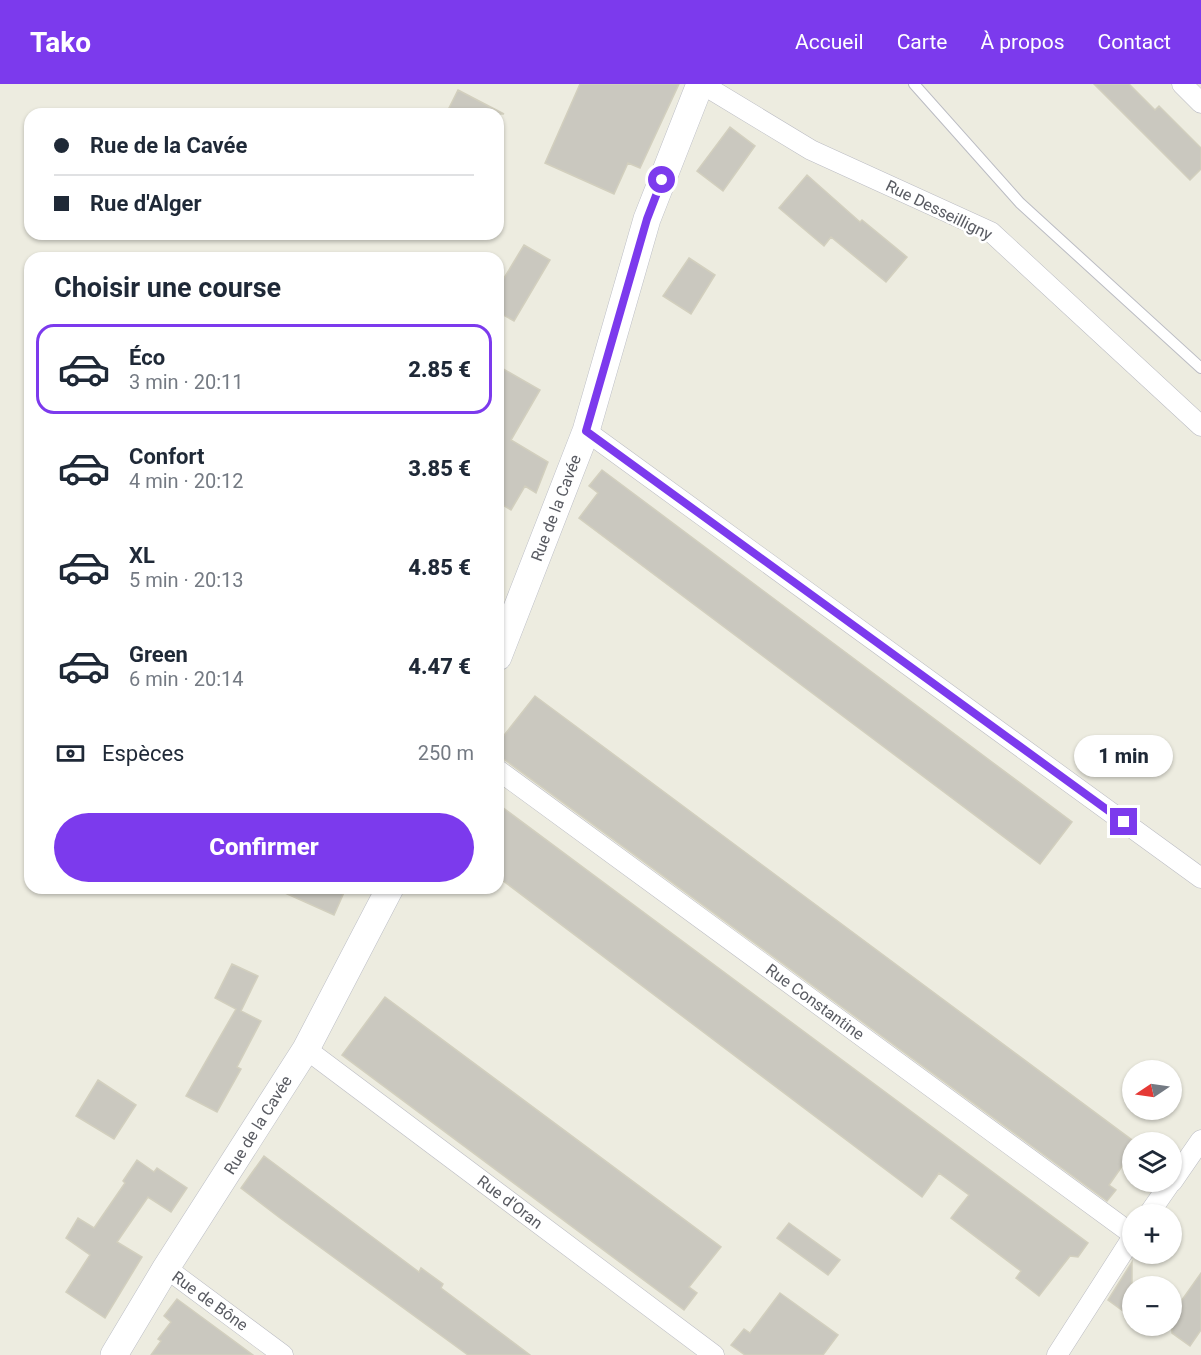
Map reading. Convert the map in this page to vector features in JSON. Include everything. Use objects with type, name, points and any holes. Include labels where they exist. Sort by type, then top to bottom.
[{"type":"street","name":"Rue Desseilligny","points":[[701,84],[811,150],[991,232],[1201,426]]},
{"type":"street","name":"Rue de la Cavée","points":[[504,642],[586,431],[647,219],[701,84]]},
{"type":"street","points":[[1182,84],[1201,103]]},
{"type":"street","points":[[586,431],[1201,878]]},
{"type":"street","name":"Rue Constantine","points":[[504,774],[1122,1229]]},
{"type":"street","name":"Rue de la Cavée","points":[[114,1355],[166,1268],[306,1049],[387,894]]},
{"type":"street","name":"Rue d'Oran","points":[[306,1049],[714,1355]]},
{"type":"street","points":[[1182,1167],[1201,1140]]},
{"type":"street","points":[[1057,1355],[1122,1252]]},
{"type":"street","name":"Rue de Bône","points":[[166,1268],[283,1355]]},
{"type":"lane","points":[[914,84],[1020,203],[1201,368]]},
{"type":"building","points":[[580,84],[679,84],[640,168],[628,163],[614,194],[545,163]]},
{"type":"building","points":[[1094,84],[1129,84],[1155,110],[1159,106],[1201,148],[1201,169],[1190,180]]},
{"type":"building","points":[[458,90],[492,108],[449,108]]},
{"type":"building","points":[[730,127],[755,146],[723,191],[697,171]]},
{"type":"building","points":[[807,175],[860,222],[862,220],[907,257],[886,282],[831,237],[824,246],[779,208]]},
{"type":"building","points":[[524,245],[550,260],[514,321],[504,315],[504,278]]},
{"type":"building","points":[[689,258],[715,275],[691,314],[663,296]]},
{"type":"building","points":[[504,369],[540,390],[511,440],[548,462],[536,493],[525,486],[511,510],[504,506]]},
{"type":"building","points":[[602,470],[1072,822],[1040,864],[579,518],[598,493],[589,486]]},
{"type":"building","points":[[535,696],[1122,1133],[1122,1166],[1109,1185],[1116,1190],[1107,1201],[504,760],[504,735]]},
{"type":"building","points":[[504,808],[1088,1243],[1078,1257],[1070,1256],[1039,1296],[1016,1278],[1021,1271],[951,1218],[969,1195],[939,1173],[922,1197],[504,882]]},
{"type":"building","points":[[287,894],[343,894],[334,915]]},
{"type":"building","points":[[232,964],[258,976],[241,1011],[261,1021],[237,1067],[241,1069],[217,1112],[186,1096],[236,1009],[215,998]]},
{"type":"building","points":[[385,997],[721,1247],[689,1287],[697,1293],[684,1310],[342,1055]]},
{"type":"building","points":[[98,1080],[136,1105],[114,1139],[76,1116]]},
{"type":"building","points":[[264,1156],[419,1272],[421,1268],[443,1284],[441,1288],[530,1355],[468,1355],[280,1218],[241,1188]]},
{"type":"building","points":[[137,1160],[154,1172],[157,1168],[187,1188],[171,1212],[148,1197],[117,1242],[142,1257],[105,1318],[66,1292],[90,1255],[66,1238],[78,1218],[94,1228],[125,1183],[123,1181]]},
{"type":"building","points":[[789,1223],[840,1260],[828,1275],[777,1238]]},
{"type":"building","points":[[1131,1264],[1132,1264],[1132,1276],[1123,1276]]},
{"type":"building","points":[[1201,1273],[1201,1330],[1190,1346],[1176,1336],[1182,1336],[1182,1300]]},
{"type":"building","points":[[1122,1278],[1122,1310],[1108,1300]]},
{"type":"building","points":[[780,1293],[838,1335],[823,1355],[745,1355],[731,1345],[744,1329],[750,1333]]},
{"type":"building","points":[[177,1299],[253,1355],[151,1355],[161,1341],[158,1339],[171,1322],[164,1316]]},
{"type":"route","points":[[662,180],[647,219],[586,431],[1124,822]]}]
